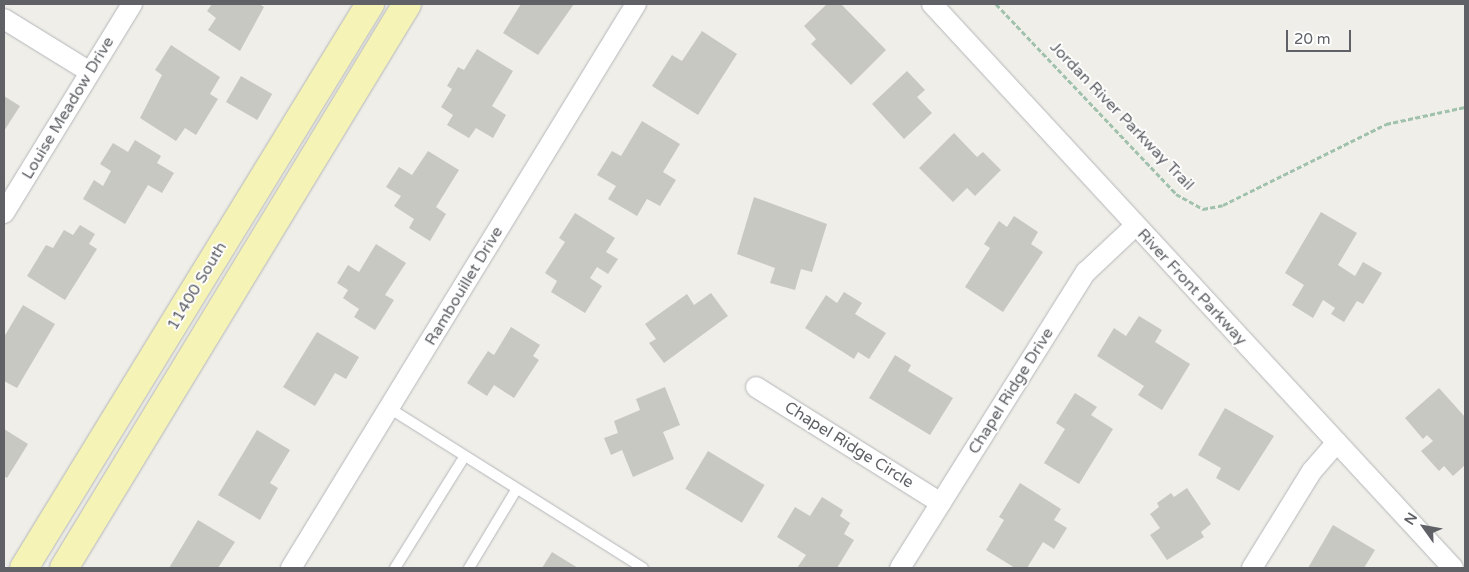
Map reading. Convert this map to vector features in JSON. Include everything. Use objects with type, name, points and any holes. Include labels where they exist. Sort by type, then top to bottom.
[{"type":"main road","name":"11400 South","points":[[24,568],[370,4]]},
{"type":"main road","name":"11400 South","points":[[64,568],[408,4]]},
{"type":"street","name":"Louise Meadow Drive","points":[[4,213],[132,4]]},
{"type":"street","name":"Rambouillet Drive","points":[[291,568],[636,4]]},
{"type":"street","name":"River Front Parkway","points":[[932,4],[1135,226],[1453,568]]},
{"type":"street","points":[[4,19],[90,72]]},
{"type":"street","name":"Chapel Ridge Drive","points":[[900,568],[1086,272],[1135,226]]},
{"type":"street","name":"Chapel Ridge Circle","points":[[756,387],[941,503]]},
{"type":"street","points":[[1252,568],[1312,471],[1337,442]]},
{"type":"lane","points":[[389,408],[516,490],[643,568]]},
{"type":"lane","points":[[395,568],[464,456]]},
{"type":"lane","points":[[469,568],[516,490]]},
{"type":"path","name":"Jordan River Parkway Trail","points":[[996,4],[1176,194],[1204,209],[1223,205],[1386,124],[1465,107]]},
{"type":"building","points":[[212,4],[259,4],[264,7],[240,51],[208,30],[216,18],[207,11]]},
{"type":"building","points":[[521,4],[574,4],[538,55],[503,33]]},
{"type":"building","points":[[827,4],[841,4],[886,50],[851,85],[811,44],[816,39],[804,26]]},
{"type":"building","points":[[702,31],[737,54],[698,115],[652,86],[672,55],[682,61]]},
{"type":"building","points":[[171,45],[220,77],[210,94],[218,99],[196,135],[185,128],[176,141],[140,118],[162,75],[155,70]]},
{"type":"building","points":[[477,49],[513,71],[492,106],[506,115],[493,138],[476,128],[469,138],[447,125],[453,115],[441,107],[452,89],[447,86],[458,67],[464,70]]},
{"type":"building","points":[[907,71],[925,90],[917,97],[932,113],[904,139],[872,104]]},
{"type":"building","points":[[241,76],[272,94],[257,120],[226,102]]},
{"type":"building","points":[[4,96],[20,106],[4,131]]},
{"type":"building","points":[[642,121],[680,144],[663,172],[676,180],[660,206],[647,199],[637,216],[608,199],[616,186],[597,175],[612,151],[621,156]]},
{"type":"building","points":[[954,133],[977,157],[983,152],[1001,170],[975,196],[967,188],[953,202],[919,168]]},
{"type":"building","points":[[135,140],[161,156],[157,163],[174,173],[162,193],[148,185],[125,224],[83,199],[94,180],[103,186],[111,171],[100,164],[113,143],[128,152]]},
{"type":"building","points":[[428,151],[459,170],[436,207],[446,214],[430,241],[409,228],[414,219],[394,206],[401,196],[386,187],[399,167],[412,175]]},
{"type":"building","points":[[754,197],[827,224],[812,272],[801,269],[795,290],[770,283],[775,268],[737,254]]},
{"type":"building","points":[[1321,212],[1357,233],[1338,265],[1355,276],[1363,262],[1382,273],[1363,304],[1357,301],[1344,322],[1331,314],[1335,308],[1323,300],[1313,318],[1292,305],[1304,285],[1285,273]]},
{"type":"building","points":[[575,213],[615,238],[606,252],[618,259],[608,274],[597,267],[590,278],[602,286],[585,313],[551,292],[557,281],[545,273],[565,242],[559,238]]},
{"type":"building","points":[[1014,216],[1038,232],[1031,244],[1043,252],[1003,312],[965,287],[990,248],[984,244],[999,221],[1007,227]]},
{"type":"building","points":[[80,225],[95,234],[89,244],[97,249],[65,300],[27,276],[46,245],[53,248],[64,230],[73,235]]},
{"type":"building","points":[[376,244],[406,263],[385,295],[394,300],[375,330],[354,317],[359,309],[343,298],[348,290],[337,283],[348,265],[359,272]]},
{"type":"building","points":[[844,292],[862,303],[855,314],[886,333],[869,359],[858,352],[854,359],[805,328],[826,295],[837,303]]},
{"type":"building","points":[[711,293],[728,316],[664,363],[649,343],[656,339],[645,324],[687,294],[694,305]]},
{"type":"building","points":[[23,305],[55,324],[17,388],[4,381],[4,337]]},
{"type":"building","points":[[1139,316],[1162,330],[1155,342],[1190,364],[1162,410],[1138,395],[1144,386],[1097,356],[1114,328],[1126,336]]},
{"type":"building","points":[[511,327],[540,345],[533,356],[539,360],[514,398],[494,385],[487,396],[467,383],[488,351],[494,355]]},
{"type":"building","points":[[317,332],[359,357],[346,379],[335,373],[315,406],[283,387]]},
{"type":"building","points":[[895,355],[911,365],[908,371],[953,398],[930,435],[869,398]]},
{"type":"building","points":[[665,387],[680,425],[663,432],[674,459],[633,477],[622,450],[611,455],[604,438],[618,433],[614,421],[640,410],[636,399]]},
{"type":"building","points":[[1439,388],[1465,417],[1465,465],[1453,476],[1444,466],[1439,471],[1421,451],[1433,441],[1427,435],[1423,439],[1405,418]]},
{"type":"building","points":[[1075,393],[1097,407],[1091,415],[1113,429],[1079,484],[1044,463],[1065,429],[1056,423]]},
{"type":"building","points":[[1225,408],[1274,436],[1239,491],[1216,478],[1221,468],[1198,455]]},
{"type":"building","points":[[4,429],[28,444],[7,478],[4,476]]},
{"type":"building","points":[[257,430],[290,450],[270,483],[278,488],[260,520],[218,495]]},
{"type":"building","points":[[708,451],[765,485],[742,523],[685,489]]},
{"type":"building","points":[[1020,483],[1061,509],[1054,520],[1067,528],[1054,549],[1043,542],[1027,568],[1015,568],[986,550],[1004,520],[999,517]]},
{"type":"building","points":[[1187,488],[1211,524],[1201,532],[1204,537],[1167,560],[1150,535],[1160,528],[1150,514],[1159,507],[1157,503],[1171,493],[1174,497]]},
{"type":"building","points":[[822,497],[843,510],[840,516],[850,523],[844,534],[854,540],[837,568],[797,568],[806,555],[777,537],[795,507],[810,516]]},
{"type":"building","points":[[198,520],[235,542],[218,568],[169,568]]},
{"type":"building","points":[[1333,525],[1375,550],[1364,568],[1308,568]]},
{"type":"building","points":[[552,552],[578,568],[542,568]]}]
